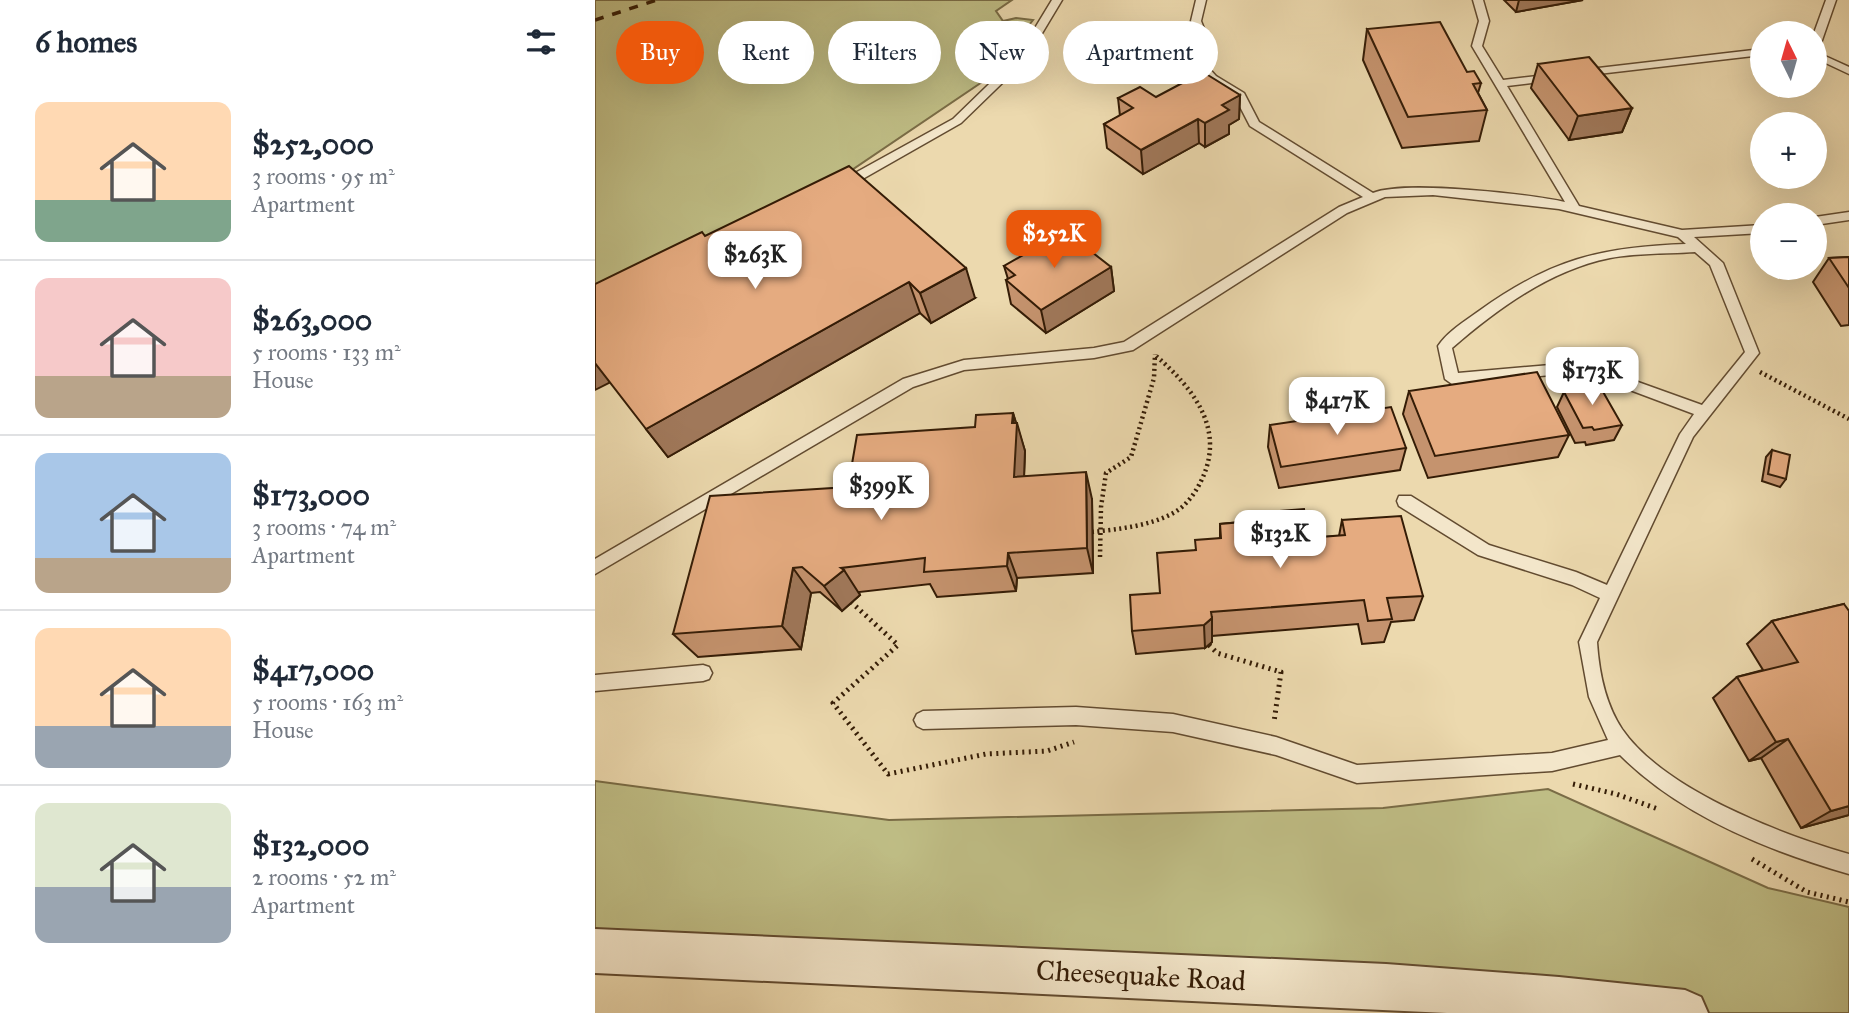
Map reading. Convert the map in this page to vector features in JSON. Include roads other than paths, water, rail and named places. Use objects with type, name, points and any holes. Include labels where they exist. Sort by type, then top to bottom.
[{"type":"street","name":"Cheesequake Road","points":[[595,951],[1330,994],[1559,999],[1685,1013]]},
{"type":"lane","points":[[826,195],[957,121],[1022,58],[1057,0]]},
{"type":"lane","points":[[1201,0],[1196,21],[1204,41],[1200,64],[1212,78],[1240,95],[1254,124],[1370,196]]},
{"type":"lane","points":[[1478,0],[1484,21],[1477,46],[1575,209]]},
{"type":"lane","points":[[1824,21],[1831,0]]},
{"type":"lane","points":[[1500,84],[1750,53]]},
{"type":"lane","points":[[1827,62],[1844,70],[1849,78]]},
{"type":"lane","points":[[595,567],[908,383],[964,365],[1094,354],[1128,346],[1343,210],[1383,192],[1433,191],[1575,209],[1682,234],[1750,230]]},
{"type":"lane","points":[[1827,219],[1849,216]]},
{"type":"lane","points":[[1682,234],[1716,263],[1752,354],[1687,433],[1588,642],[1590,673],[1605,713],[1623,746],[1656,777],[1738,823],[1849,864]]},
{"type":"lane","points":[[1698,248],[1598,257],[1550,275],[1478,316],[1445,346],[1452,379],[1562,369],[1624,382],[1704,412]]},
{"type":"lane","points":[[1405,501],[1484,550],[1576,579],[1610,595]]},
{"type":"lane","points":[[595,683],[703,673]]},
{"type":"lane","points":[[923,720],[1076,716],[1173,723],[1276,746],[1357,774],[1552,762],[1623,746]]},
{"type":"railway","points":[[595,20],[657,0]]}]
